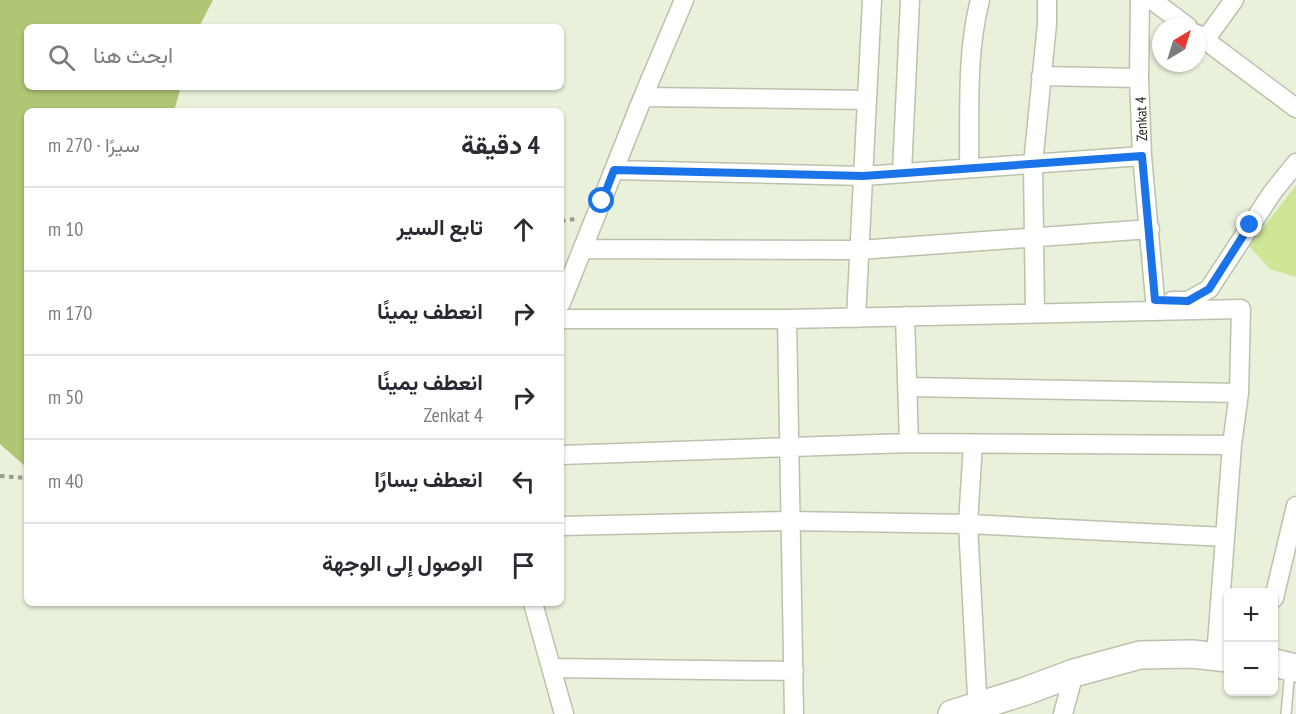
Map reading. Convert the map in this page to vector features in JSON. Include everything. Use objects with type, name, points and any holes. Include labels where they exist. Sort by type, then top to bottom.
[{"type":"street","points":[[564,295],[684,0]]},
{"type":"street","points":[[856,318],[872,0]]},
{"type":"street","points":[[902,172],[910,0]]},
{"type":"street","points":[[969,167],[973,27],[980,0]]},
{"type":"street","points":[[1035,313],[1033,164],[1047,24],[1047,0]]},
{"type":"street","name":"Zenkat 4","points":[[1140,0],[1139,78],[1142,156],[1156,305]]},
{"type":"street","points":[[1152,0],[1176,18]]},
{"type":"street","points":[[1206,31],[1234,0]]},
{"type":"street","points":[[1206,41],[1296,108]]},
{"type":"street","points":[[1041,76],[1139,78]]},
{"type":"street","points":[[643,97],[867,100]]},
{"type":"street","points":[[614,170],[863,176],[1142,156]]},
{"type":"street","points":[[564,319],[787,319],[1035,313],[1188,301],[1209,289],[1272,193],[1296,163]]},
{"type":"street","points":[[582,249],[860,250],[1150,229]]},
{"type":"street","points":[[952,714],[979,710],[1074,674],[1140,655],[1192,654],[1222,657],[1225,537],[1232,445],[1239,393],[1242,309],[1156,305]]},
{"type":"street","points":[[905,316],[909,443]]},
{"type":"street","points":[[787,319],[794,714]]},
{"type":"street","points":[[908,387],[1239,393]]},
{"type":"street","points":[[564,455],[909,443],[1232,445]]},
{"type":"street","points":[[973,444],[968,524],[979,710]]},
{"type":"street","points":[[1278,588],[1291,556],[1296,506]]},
{"type":"street","points":[[564,526],[790,521],[968,524],[1225,537]]},
{"type":"street","points":[[534,606],[564,714]]},
{"type":"street","points":[[551,668],[794,671]]},
{"type":"street","points":[[1063,714],[1074,674]]},
{"type":"lane","points":[[1286,714],[1287,666]]},
{"type":"path","points":[[0,476],[24,478]]},
{"type":"green space","points":[[0,0],[213,0],[201,24],[24,24],[24,90],[180,90],[175,108],[24,108],[24,465],[0,444]]},
{"type":"green space","points":[[1296,185],[1296,277],[1270,269],[1249,246]]},
{"type":"route","points":[[602,201],[614,170],[863,176],[1142,156],[1155,300],[1188,301],[1209,289],[1250,225]]}]
